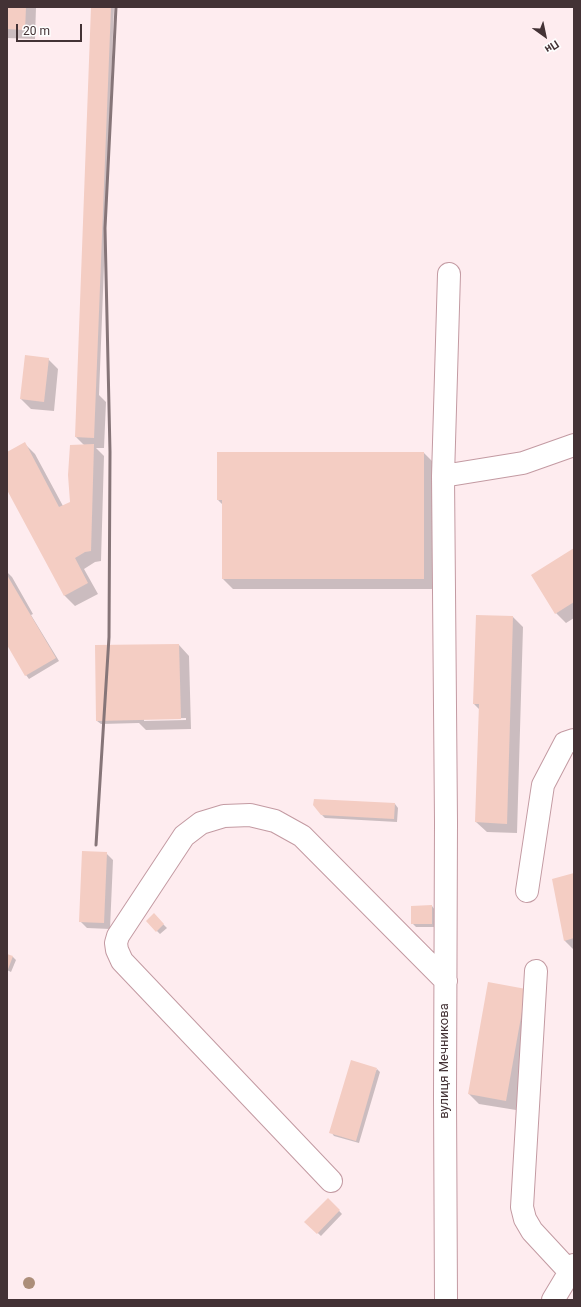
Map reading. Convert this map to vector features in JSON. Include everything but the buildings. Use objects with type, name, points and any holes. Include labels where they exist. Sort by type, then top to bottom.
[{"type":"street","name":"вулиця Мечникова","points":[[446,1300],[446,822],[443,476],[449,274]]},
{"type":"street","points":[[443,476],[523,464],[574,445]]},
{"type":"street","points":[[527,891],[543,786],[565,743],[574,740]]},
{"type":"street","points":[[331,1181],[122,961],[116,950],[118,936],[184,836],[201,823],[224,816],[250,815],[275,821],[302,836],[446,981]]},
{"type":"street","points":[[536,971],[522,1207],[525,1218],[532,1231],[572,1268],[553,1300]]},
{"type":"railway","points":[[96,845],[109,637],[110,452],[105,228],[116,7]]}]
